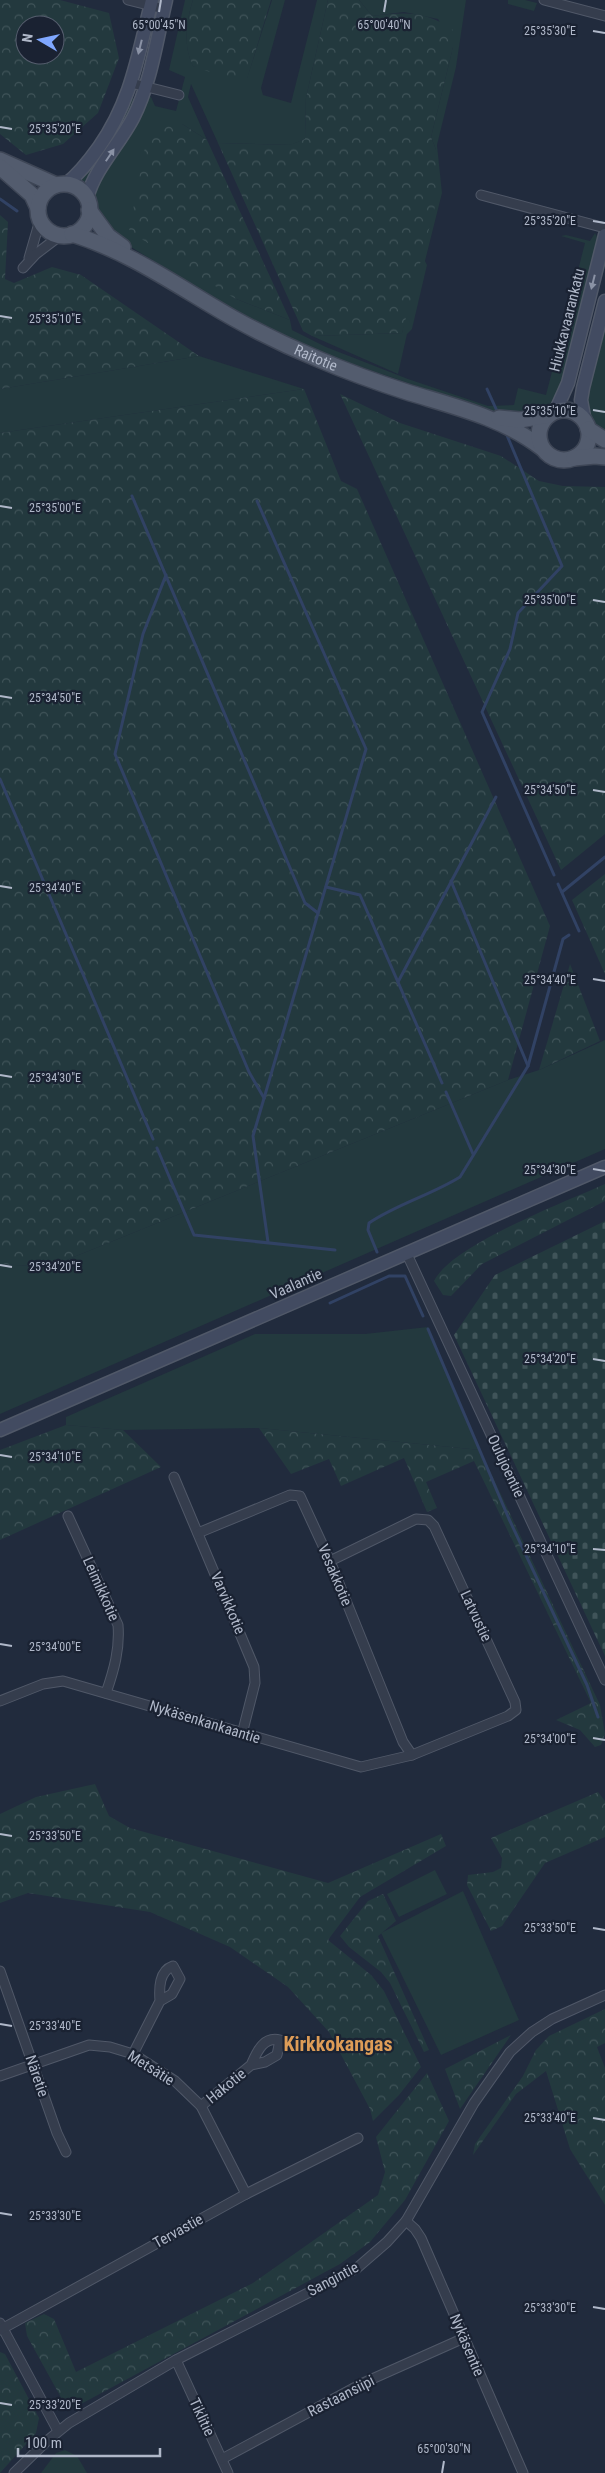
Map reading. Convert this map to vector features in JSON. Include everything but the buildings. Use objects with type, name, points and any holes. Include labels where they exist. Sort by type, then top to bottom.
[{"type":"main road","points":[[0,160],[61,184],[78,188],[88,204],[83,227],[67,235],[48,230],[39,214],[32,195],[0,167]]},
{"type":"main road","points":[[39,214],[42,196],[61,184]]},
{"type":"main road","name":"Raitotie","points":[[88,204],[108,236],[159,273]]},
{"type":"main road","name":"Raitotie","points":[[67,235],[104,244],[159,273],[233,318],[318,359],[404,391],[486,416],[518,431],[542,448]]},
{"type":"main road","points":[[605,440],[586,425],[575,413],[569,411],[552,413],[539,430],[542,448],[556,459],[605,457]]},
{"type":"main road","name":"Raitotie","points":[[486,416],[520,420],[552,413]]},
{"type":"main road","points":[[574,458],[585,449],[589,436],[586,425]]},
{"type":"street","points":[[88,204],[93,179],[134,117],[145,86],[165,4],[128,0]]},
{"type":"street","points":[[544,0],[605,16]]},
{"type":"street","points":[[61,184],[81,172],[113,127],[131,83],[151,3]]},
{"type":"street","points":[[131,83],[180,95]]},
{"type":"street","points":[[480,195],[605,228]]},
{"type":"street","points":[[39,214],[25,265],[67,235]]},
{"type":"street","name":"Hiukkavaarankatu","points":[[552,413],[568,383],[605,235]]},
{"type":"street","points":[[586,425],[581,400],[605,301]]},
{"type":"street","name":"Vaalantie","points":[[0,1430],[220,1336],[406,1252],[605,1167]]},
{"type":"street","name":"Oulujoentie","points":[[406,1252],[605,1680]]},
{"type":"street","name":"Varvikkotie","points":[[174,1477],[254,1667],[255,1684],[242,1734]]},
{"type":"street","name":"Vesakkotie","points":[[198,1533],[290,1495],[300,1496],[330,1561],[403,1742],[412,1755]]},
{"type":"street","name":"Leimikkotie","points":[[68,1516],[118,1625],[119,1640],[116,1658],[106,1692]]},
{"type":"street","name":"Latvustie","points":[[330,1561],[416,1519],[428,1520],[434,1526],[515,1702],[516,1710],[508,1716],[412,1755]]},
{"type":"street","name":"Nykäsenkankaantie","points":[[0,1701],[43,1684],[63,1681],[361,1767],[412,1755]]},
{"type":"street","name":"Näretie","points":[[0,1971],[66,2152]]},
{"type":"street","name":"Sangintie","points":[[14,2473],[58,2431],[176,2360],[357,2268],[387,2242],[406,2221],[474,2103],[510,2052],[532,2032],[552,2019],[605,1995]]},
{"type":"street","points":[[133,2054],[160,2001]]},
{"type":"street","name":"Metsätie","points":[[0,2076],[89,2045],[110,2047],[133,2054],[175,2081],[201,2106],[246,2194]]},
{"type":"street","name":"Hakotie","points":[[201,2106],[250,2065]]},
{"type":"street","name":"Tervastie","points":[[1,2327],[246,2194],[358,2138]]},
{"type":"street","name":"Nykäsentie","points":[[406,2221],[415,2229],[420,2238],[523,2473]]},
{"type":"street","points":[[1,2327],[58,2431]]},
{"type":"street","name":"Rastaansiipi","points":[[222,2459],[363,2383],[464,2338]]},
{"type":"street","name":"Tiklitie","points":[[176,2360],[228,2473]]},
{"type":"green space","points":[[0,0],[60,0],[109,13],[119,58],[98,113],[63,144],[26,155],[0,134]]},
{"type":"green space","points":[[185,0],[193,0],[189,17],[187,42],[193,66],[247,78],[272,0],[285,0],[261,88],[263,95],[291,103],[317,0],[328,0],[306,98],[305,139],[291,145],[218,143],[191,84],[188,97],[207,140],[182,124],[234,298],[290,320],[292,330],[326,347],[408,379],[488,406],[514,405],[518,388],[546,395],[585,243],[561,236],[566,235],[590,241],[595,233],[599,240],[565,381],[550,410],[517,417],[487,410],[320,353],[233,310],[123,242],[94,208],[94,192],[149,96],[155,106],[176,111],[185,77],[169,70]]},
{"type":"green space","points":[[193,0],[271,0],[247,79],[238,82],[193,66],[188,50],[187,34]]},
{"type":"green space","points":[[328,0],[359,0],[372,16],[414,14],[443,23],[453,30],[453,47],[431,137],[436,150],[439,191],[402,333],[312,336],[303,331],[218,143],[290,145],[305,139],[306,98]]},
{"type":"green space","points":[[359,0],[466,0],[456,67],[437,145],[442,193],[425,261],[427,265],[412,329],[407,334],[398,374],[312,336],[402,333],[436,150],[431,137],[453,47],[438,19],[404,12],[372,16]]},
{"type":"green space","points":[[508,0],[525,0],[537,3],[534,11],[508,4]]},
{"type":"green space","points":[[133,98],[136,103],[85,189],[75,182]]},
{"type":"green space","points":[[167,119],[182,124],[207,140],[290,320],[234,298],[129,231],[146,142]]},
{"type":"green space","points":[[0,215],[8,222],[5,279],[14,283],[52,267],[81,275],[199,356],[0,389]]},
{"type":"green space","points":[[605,315],[605,435],[587,421],[587,387]]},
{"type":"green space","points":[[199,356],[304,389],[0,433],[0,389]]},
{"type":"green space","points":[[304,389],[341,481],[357,489],[550,926],[508,1080],[49,1267],[0,1264],[0,433]]},
{"type":"green space","points":[[340,394],[400,423],[501,456],[539,481],[563,486],[605,487],[605,834],[561,870]]},
{"type":"green space","points":[[605,874],[605,974],[572,900]]},
{"type":"green space","points":[[570,964],[600,1041],[539,1070]]},
{"type":"green space","points":[[605,1040],[605,1149],[0,1414],[0,1264],[49,1267],[508,1080],[539,1070]]},
{"type":"green space","points":[[605,1184],[605,1201],[482,1264],[451,1296],[443,1295],[434,1281],[445,1267],[485,1239],[538,1213]]},
{"type":"green space","points":[[605,1221],[605,1656],[454,1335],[495,1275]]},
{"type":"green space","points":[[428,1327],[480,1450],[259,1428],[123,1430],[66,1425],[66,1417],[255,1334],[365,1334]]},
{"type":"green space","points":[[66,1425],[123,1430],[161,1467],[0,1540],[0,1450]]},
{"type":"green space","points":[[259,1428],[480,1450],[600,1705],[605,1734],[601,1745],[595,1747],[580,1730],[556,1720],[591,1703],[474,1461],[426,1482],[437,1508],[427,1512],[404,1458],[341,1486],[329,1459],[291,1474]]},
{"type":"green space","points":[[95,1784],[109,1816],[130,1828],[328,1883],[441,1834],[446,1846],[360,1897],[328,1940],[371,1975],[384,1991],[421,2067],[399,2095],[373,2121],[370,2109],[329,2032],[288,1987],[230,1947],[150,1912],[28,1893],[0,1903],[0,1814],[36,1797]]},
{"type":"green space","points":[[598,1792],[605,1801],[605,1837],[545,1863],[502,1926],[491,1931],[467,1885],[468,1875],[493,1872],[501,1868],[502,1858],[491,1838]]},
{"type":"green space","points":[[435,1870],[447,1894],[399,1917],[387,1894]]},
{"type":"green space","points":[[463,1891],[519,2020],[441,2055],[381,1933]]},
{"type":"green space","points":[[383,1894],[396,1921],[378,1936],[429,2050],[424,2052],[390,1983],[381,1972],[349,1947],[340,1936],[368,1901]]},
{"type":"green space","points":[[605,2009],[605,2043],[597,2047],[605,2068],[605,2205],[570,2149],[546,2071],[516,2094],[473,2155],[475,2144],[523,2076],[536,2050],[549,2036]]},
{"type":"green space","points":[[511,2035],[460,2109],[445,2069]]},
{"type":"green space","points":[[427,2073],[449,2121],[405,2200],[370,2242],[340,2264],[81,2404],[72,2406],[64,2403],[27,2336],[25,2323],[44,2314],[54,2319],[76,2372],[253,2283],[378,2195],[385,2172],[376,2137]]},
{"type":"green space","points":[[0,2352],[5,2354],[39,2418],[36,2433],[0,2473]]},
{"type":"green space","points":[[65,2450],[77,2456],[87,2473],[41,2473],[56,2453]]},
{"type":"waterway","points":[[0,199],[17,211]]},
{"type":"waterway","points":[[487,389],[497,411]]},
{"type":"waterway","points":[[506,433],[562,566],[518,613],[510,649],[482,712],[554,875]]},
{"type":"waterway","points":[[132,496],[305,903],[318,913]]},
{"type":"waterway","points":[[257,501],[366,749],[253,1136],[268,1242]]},
{"type":"waterway","points":[[166,575],[143,634],[115,754],[249,1072],[264,1098]]},
{"type":"waterway","points":[[0,779],[153,1139]]},
{"type":"waterway","points":[[398,982],[496,797]]},
{"type":"waterway","points":[[562,892],[605,857]]},
{"type":"waterway","points":[[451,881],[528,1066]]},
{"type":"waterway","points":[[558,884],[579,931]]},
{"type":"waterway","points":[[326,887],[360,895],[442,1083]]},
{"type":"waterway","points":[[377,1252],[368,1230],[369,1223],[391,1210],[460,1177],[528,1066],[563,939],[569,935]]},
{"type":"waterway","points":[[446,1092],[473,1154]]},
{"type":"waterway","points":[[157,1148],[194,1235],[335,1250]]},
{"type":"waterway","points":[[330,1303],[389,1276],[405,1276],[423,1316]]},
{"type":"waterway","points":[[428,1329],[509,1519],[587,1685],[598,1717]]},
{"type":"district","name":"Kirkkokangas","points":[[338,2044]]}]
